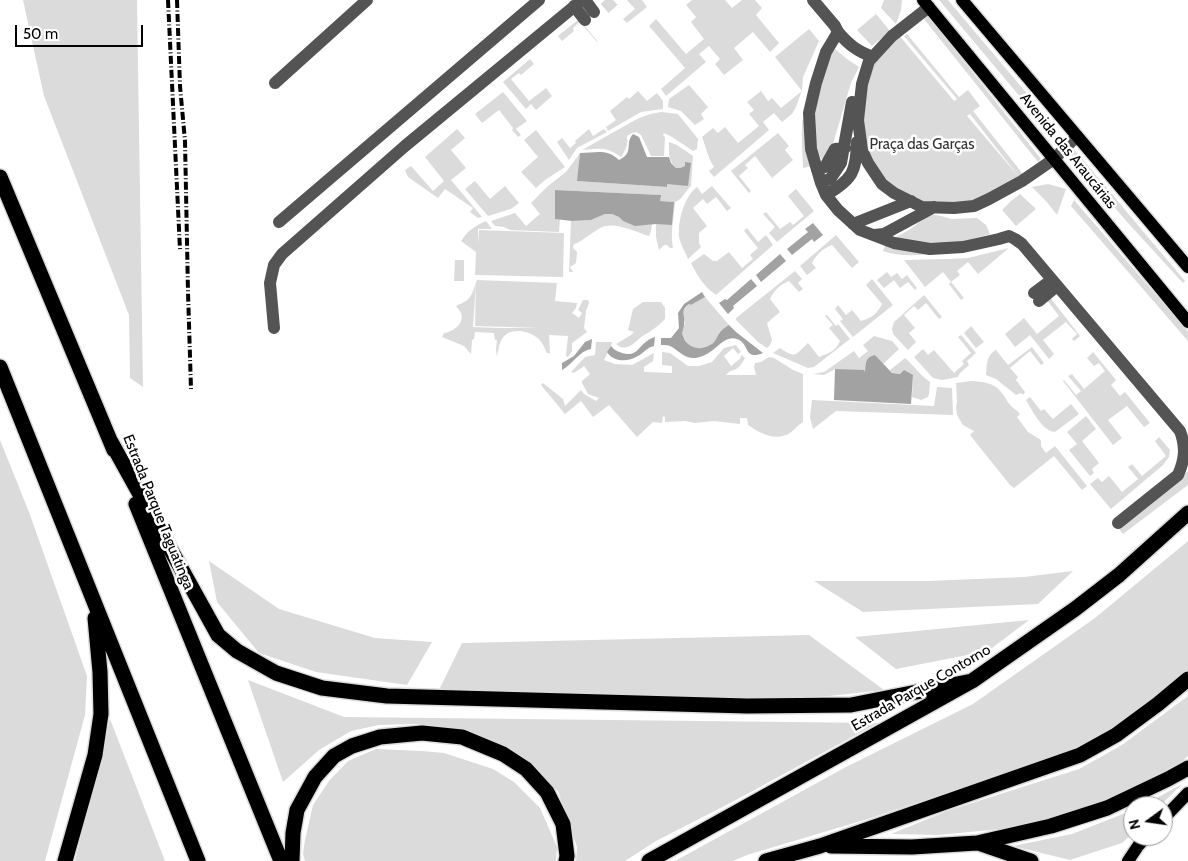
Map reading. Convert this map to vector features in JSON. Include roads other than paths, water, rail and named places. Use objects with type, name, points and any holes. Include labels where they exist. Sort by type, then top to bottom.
[{"type":"highway","name":"Estrada Parque Taguatinga","points":[[0,177],[111,442],[281,861]]},
{"type":"highway","points":[[0,367],[198,861]]},
{"type":"highway","points":[[111,442],[218,635],[237,651],[276,673],[322,688],[387,696],[747,706],[851,704],[972,682]]},
{"type":"highway","name":"Estrada Parque Contorno","points":[[649,861],[972,682],[1120,575],[1188,513]]},
{"type":"highway","points":[[65,861],[95,755],[101,714],[100,672],[94,601]]},
{"type":"highway","points":[[766,861],[820,846],[1080,755],[1116,735],[1188,679]]},
{"type":"highway","points":[[292,861],[296,810],[315,777],[334,756],[352,746],[380,737],[422,732],[462,737],[503,754],[526,769],[547,792],[563,824],[566,861]]},
{"type":"highway","points":[[820,846],[912,847],[977,843],[1051,826],[1107,808],[1188,768]]},
{"type":"highway","points":[[977,843],[1031,861]]},
{"type":"main road","name":"Avenida das Araucárias","points":[[962,0],[1188,267]]},
{"type":"main road","name":"Avenida das Araucárias","points":[[926,3],[1188,322]]},
{"type":"main road","points":[[1173,809],[1188,793]]},
{"type":"main road","points":[[1128,861],[1138,846]]},
{"type":"street","points":[[274,83],[367,0]]},
{"type":"street","points":[[279,222],[539,0]]},
{"type":"street","points":[[812,0],[835,26],[845,41],[858,52],[873,57]]},
{"type":"street","points":[[274,328],[270,283],[274,265],[282,254],[405,146],[580,2],[589,16]]},
{"type":"street","points":[[824,189],[845,183],[856,162],[862,84],[869,61],[926,3]]},
{"type":"street","points":[[838,32],[826,52],[808,113],[811,149],[817,170],[824,189],[838,210],[856,227],[874,235],[894,243],[930,249],[962,247],[1009,236],[1015,239],[1022,244],[1180,431],[1184,441],[1184,453],[1183,464],[1178,475],[1118,522]]},
{"type":"street","points":[[824,189],[841,162],[857,78],[865,75]]},
{"type":"street","points":[[858,120],[862,150],[882,184],[894,193],[916,204],[954,208],[974,206],[1022,181],[1054,159],[1077,136]]},
{"type":"street","points":[[817,170],[825,167],[835,150],[845,148]]},
{"type":"street","points":[[856,227],[916,204]]},
{"type":"street","points":[[874,235],[884,234],[935,206]]},
{"type":"street","points":[[1037,297],[1054,283]]},
{"type":"tunnel","points":[[605,0],[616,12]]},
{"type":"railway","points":[[168,0],[180,250]]},
{"type":"railway","points":[[177,0],[180,86],[185,141],[191,389]]},
{"type":"park label","name":"Praça das Garças","points":[[922,145]]}]
